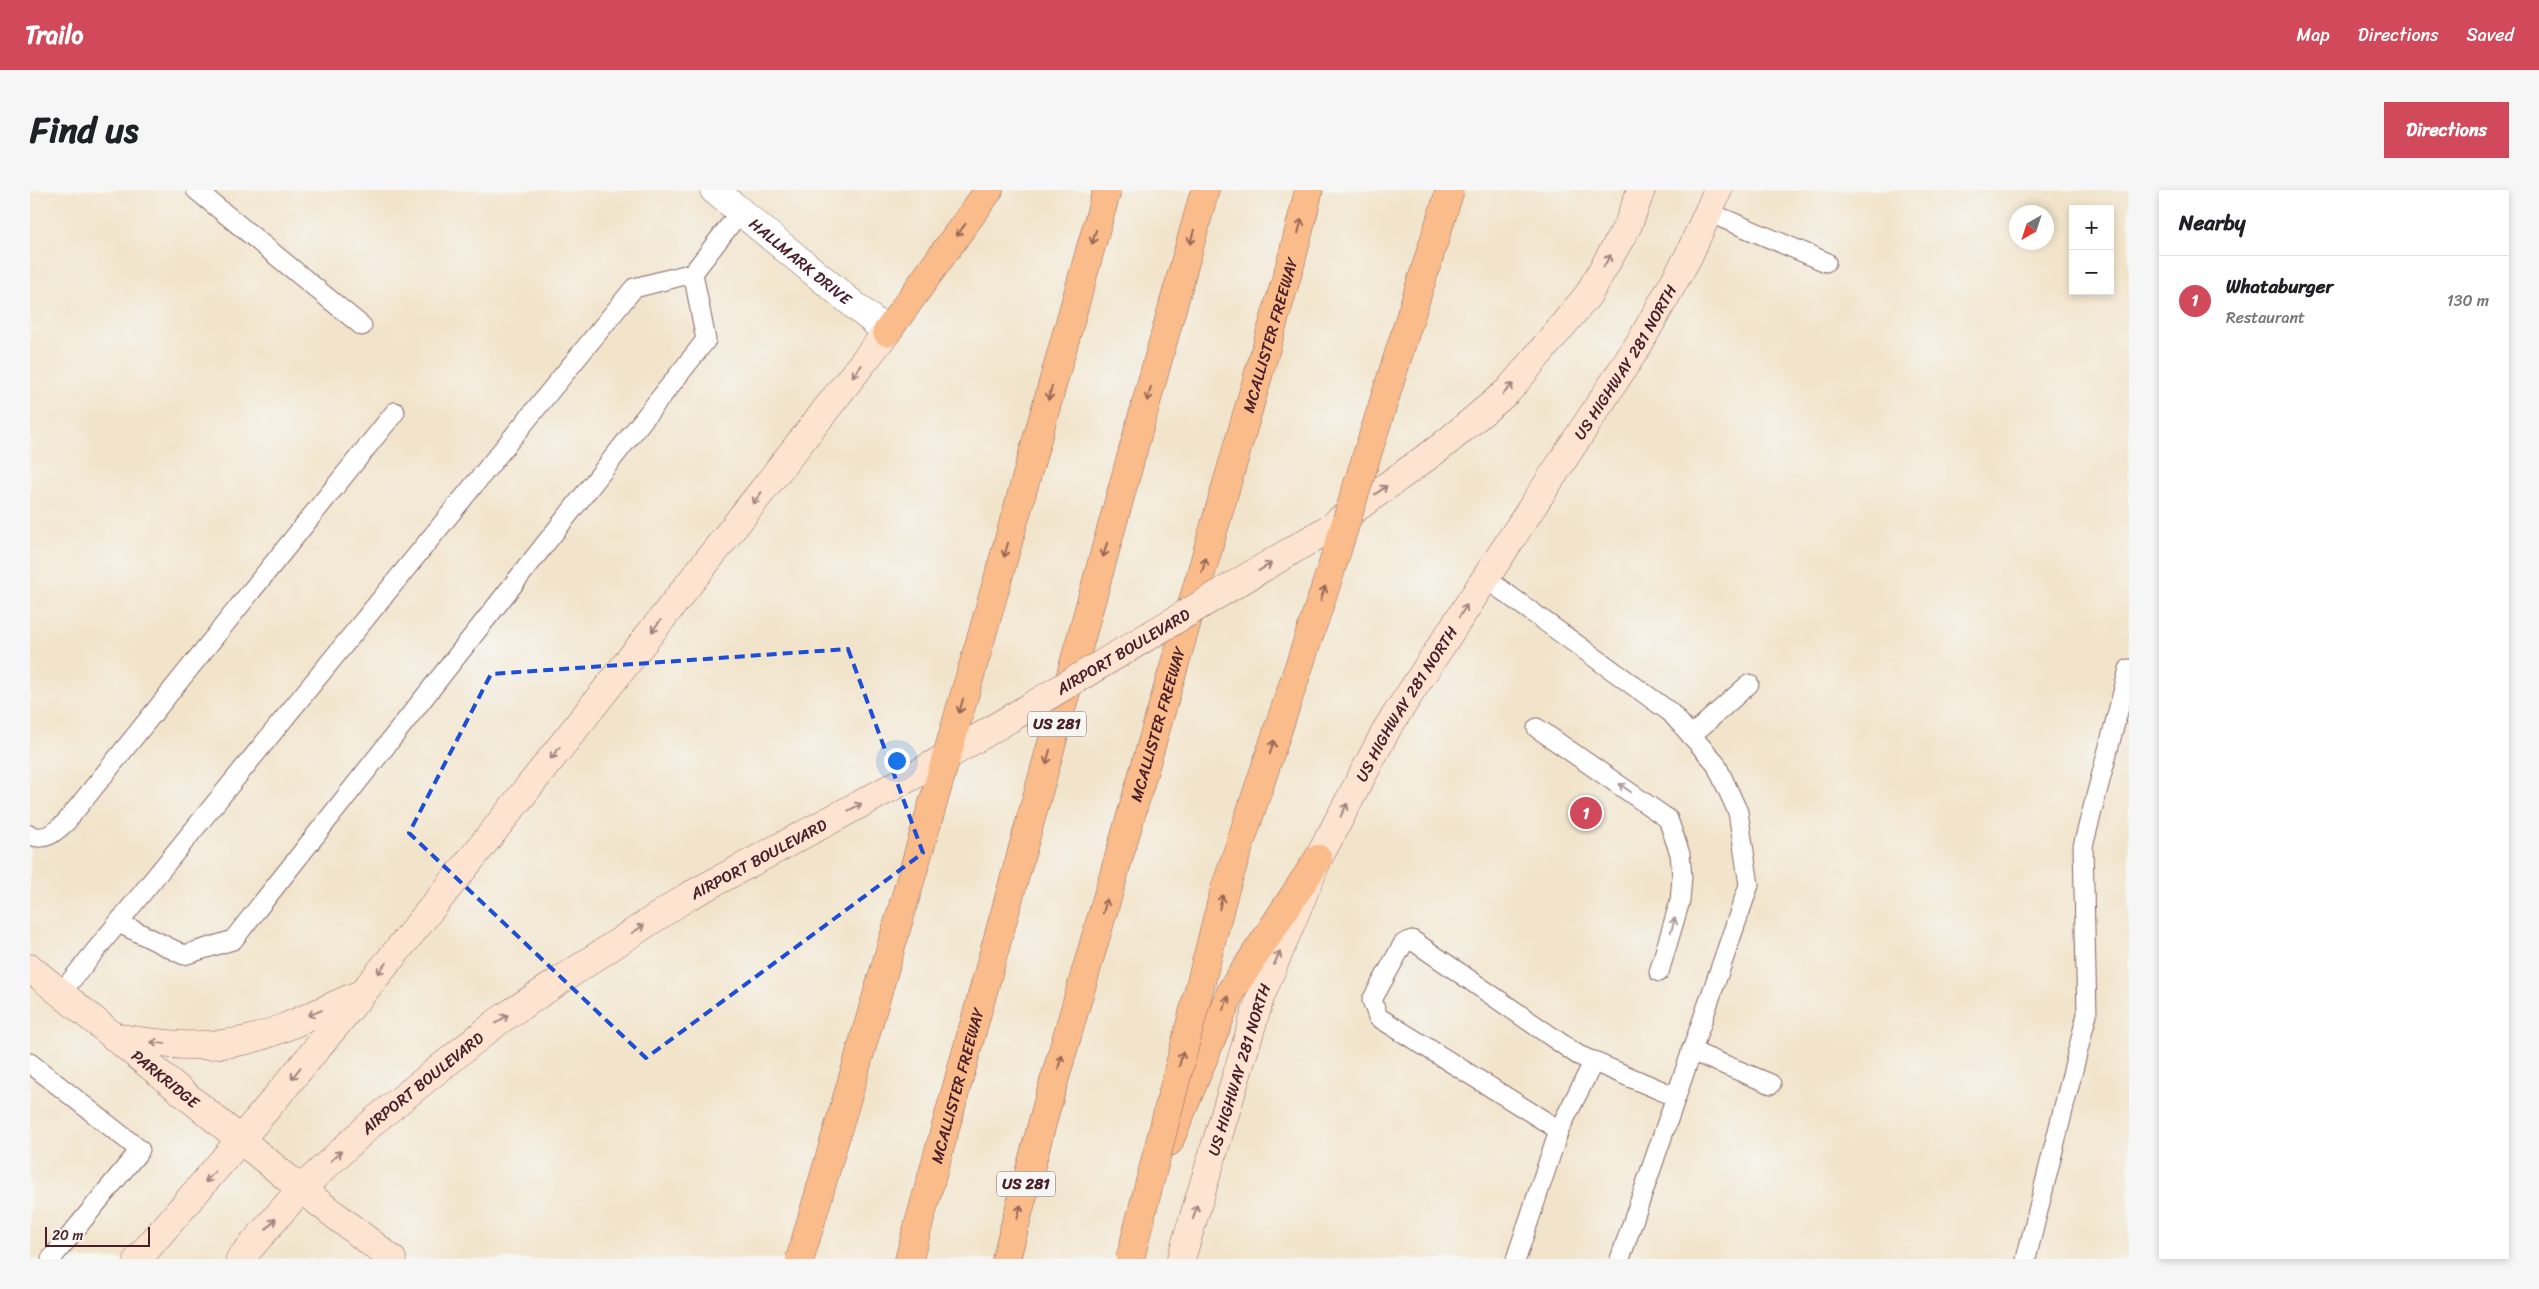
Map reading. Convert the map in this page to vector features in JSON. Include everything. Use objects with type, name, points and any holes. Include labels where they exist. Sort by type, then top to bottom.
[{"type":"highway","points":[[888,332],[989,190]]},
{"type":"highway","points":[[800,1259],[983,630],[1108,190]]},
{"type":"highway","name":"MCALLISTER FREEWAY","points":[[909,1259],[1206,190]]},
{"type":"highway","name":"MCALLISTER FREEWAY","points":[[1006,1259],[1046,1109],[1291,262],[1309,190]]},
{"type":"highway","points":[[1130,1259],[1224,892],[1330,574],[1450,190]]},
{"type":"highway","points":[[1121,1259],[1231,991],[1318,859]]},
{"type":"main road","name":"AIRPORT BOULEVARD","points":[[240,1259],[301,1189],[374,1121],[500,1020],[687,897],[922,771],[1328,529],[1442,446],[1508,391],[1588,295],[1628,225],[1641,190]]},
{"type":"main road","name":"US HIGHWAY 281 NORTH","points":[[1182,1259],[1261,995],[1318,859],[1388,726],[1639,344],[1688,257],[1713,201]]},
{"type":"main road","points":[[138,1259],[242,1140],[484,843],[888,332]]},
{"type":"main road","name":"PARKRIDGE","points":[[30,968],[301,1189]]},
{"type":"main road","points":[[114,1037],[197,1046],[243,1041],[273,1031],[360,994]]},
{"type":"main road","points":[[301,1189],[392,1259]]},
{"type":"street","name":"HALLMARK DRIVE","points":[[714,190],[888,332]]},
{"type":"lane","points":[[196,190],[362,326]]},
{"type":"lane","points":[[1713,201],[1826,262]]},
{"type":"lane","points":[[61,993],[634,288],[692,273],[740,212]]},
{"type":"lane","points":[[119,923],[184,955],[233,940],[706,340],[692,273]]},
{"type":"lane","points":[[30,835],[36,838],[52,836],[66,822],[395,412]]},
{"type":"lane","points":[[1485,578],[1670,712],[1715,762],[1738,812],[1748,885],[1620,1259]]},
{"type":"lane","points":[[2026,1259],[2088,1014],[2083,846],[2129,669]]},
{"type":"lane","points":[[1692,736],[1749,684]]},
{"type":"lane","points":[[1537,728],[1668,818],[1680,854],[1680,901],[1658,972]]},
{"type":"lane","points":[[1559,1130],[1378,1017],[1372,1000],[1402,944],[1412,940],[1578,1054],[1676,1097]]},
{"type":"lane","points":[[1691,1051],[1771,1084]]},
{"type":"lane","points":[[1516,1259],[1559,1130],[1594,1062]]},
{"type":"lane","points":[[30,1063],[140,1150],[51,1259]]},
{"type":"highlighted area","points":[[848,649],[923,853],[646,1058],[409,833],[491,674]]},
{"type":"place","name":"Whataburger","points":[[1586,813]]}]
